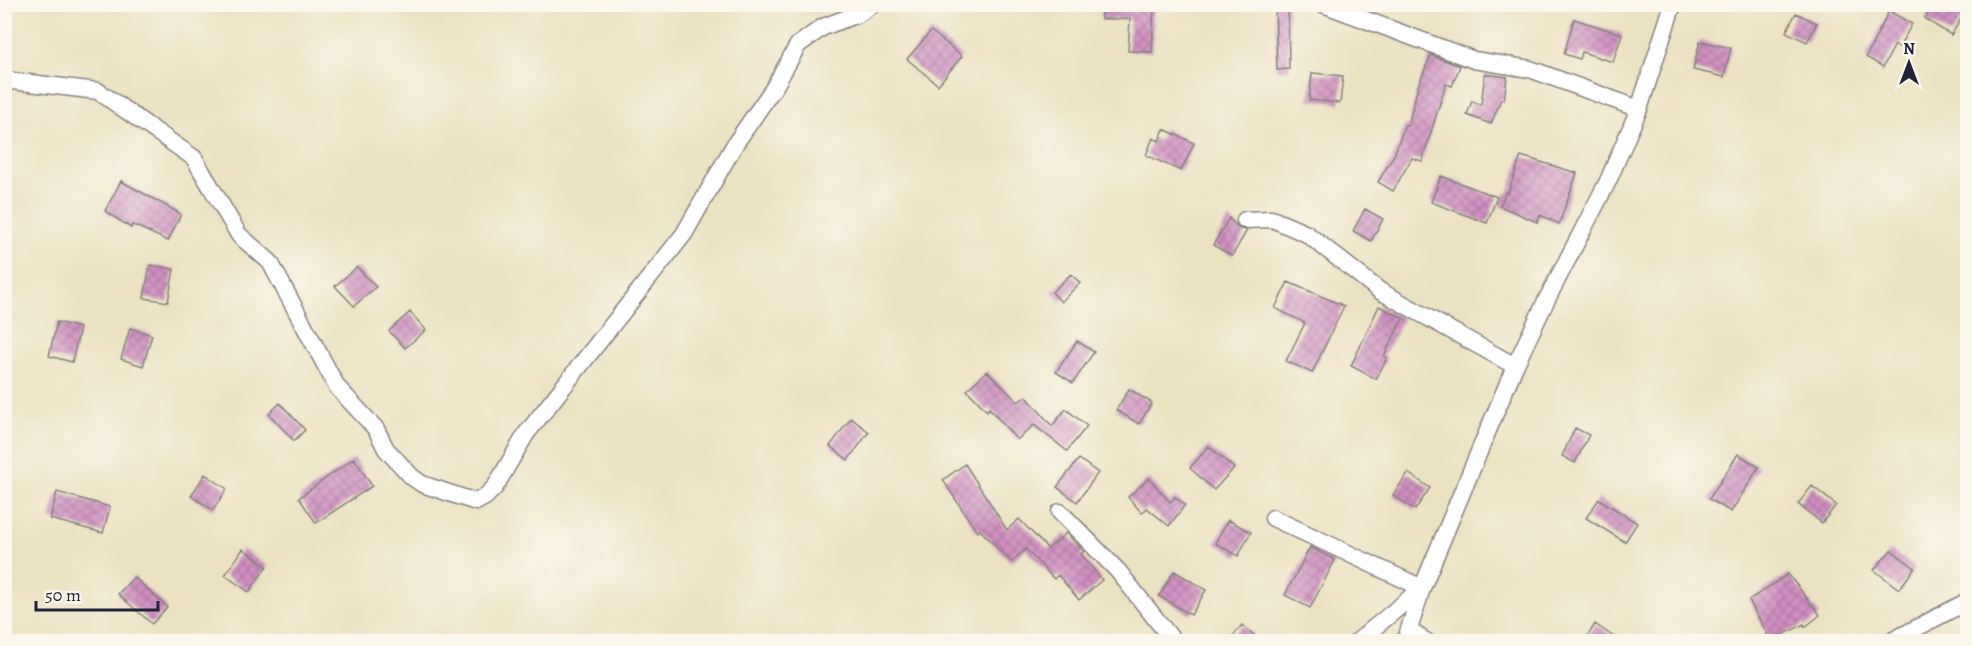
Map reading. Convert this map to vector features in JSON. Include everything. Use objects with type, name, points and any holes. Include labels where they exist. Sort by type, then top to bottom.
[{"type":"street","points":[[4,80],[98,91],[194,158],[239,235],[270,262],[337,387],[376,429],[386,449],[412,477],[422,484],[476,501],[485,497],[495,487],[526,434],[684,234],[735,144],[775,86],[798,45],[823,27],[858,14],[873,4]]},
{"type":"street","points":[[1323,4],[1473,60],[1530,69],[1639,109]]},
{"type":"street","points":[[1427,642],[1407,636],[1422,588],[1515,366],[1608,181],[1639,109],[1673,4]]},
{"type":"street","points":[[1245,220],[1272,219],[1307,234],[1380,291],[1515,366]]},
{"type":"street","points":[[1060,512],[1118,571],[1174,642]]},
{"type":"street","points":[[1273,518],[1422,588]]},
{"type":"street","points":[[1357,642],[1422,588]]},
{"type":"street","points":[[1890,642],[1968,601]]},
{"type":"building","points":[[1101,4],[1154,4],[1152,52],[1128,51],[1130,19],[1101,19]]},
{"type":"building","points":[[1275,4],[1288,4],[1289,69],[1277,70]]},
{"type":"building","points":[[1934,4],[1952,4],[1965,13],[1951,35],[1925,19]]},
{"type":"building","points":[[1889,11],[1912,24],[1899,47],[1895,45],[1883,67],[1866,57]]},
{"type":"building","points":[[1796,13],[1817,23],[1807,42],[1786,32]]},
{"type":"building","points":[[1574,19],[1622,34],[1613,62],[1582,52],[1580,59],[1564,54]]},
{"type":"building","points":[[931,31],[962,56],[938,85],[907,59]]},
{"type":"building","points":[[1700,41],[1731,48],[1724,77],[1693,70]]},
{"type":"building","points":[[1431,55],[1460,66],[1452,86],[1446,84],[1422,161],[1412,158],[1393,191],[1378,182],[1394,155],[1405,125],[1408,126],[1418,86]]},
{"type":"building","points":[[1312,73],[1343,76],[1340,103],[1309,100]]},
{"type":"building","points":[[1485,74],[1507,77],[1504,100],[1501,99],[1491,124],[1467,115],[1472,101],[1481,105]]},
{"type":"building","points":[[1164,129],[1194,143],[1181,171],[1146,155],[1153,138],[1159,141]]},
{"type":"building","points":[[1521,156],[1577,173],[1559,224],[1540,215],[1537,222],[1500,206],[1506,192],[1508,193]]},
{"type":"building","points":[[1441,176],[1497,197],[1487,223],[1431,202]]},
{"type":"building","points":[[121,181],[181,214],[168,241],[138,227],[132,225],[131,228],[105,211]]},
{"type":"building","points":[[1365,209],[1383,219],[1371,241],[1353,231]]},
{"type":"building","points":[[1229,218],[1240,229],[1247,230],[1232,256],[1213,245]]},
{"type":"building","points":[[150,265],[174,269],[168,302],[144,298]]},
{"type":"building","points":[[357,267],[376,287],[354,306],[335,286]]},
{"type":"building","points":[[1071,274],[1080,283],[1061,302],[1052,292]]},
{"type":"building","points":[[1288,282],[1344,306],[1312,373],[1286,361],[1305,323],[1275,308]]},
{"type":"building","points":[[1379,306],[1403,318],[1384,356],[1387,358],[1376,379],[1351,366]]},
{"type":"building","points":[[410,312],[426,330],[405,348],[389,331]]},
{"type":"building","points":[[57,322],[80,328],[72,362],[49,356]]},
{"type":"building","points":[[130,328],[152,335],[143,366],[121,359]]},
{"type":"building","points":[[1077,341],[1094,352],[1073,383],[1056,372]]},
{"type":"building","points":[[987,371],[1018,402],[1026,396],[1052,426],[1066,409],[1087,426],[1067,451],[1034,425],[1017,440],[989,408],[987,411],[967,390]]},
{"type":"building","points":[[1129,389],[1152,403],[1139,424],[1116,410]]},
{"type":"building","points":[[280,403],[305,430],[294,441],[269,414]]},
{"type":"building","points":[[851,418],[869,432],[848,460],[830,446]]},
{"type":"building","points":[[1575,428],[1589,435],[1575,463],[1562,456]]},
{"type":"building","points":[[1209,446],[1234,468],[1214,490],[1190,468]]},
{"type":"building","points":[[1738,454],[1759,467],[1731,512],[1709,499]]},
{"type":"building","points":[[354,458],[372,486],[316,523],[299,498]]},
{"type":"building","points":[[1079,459],[1098,473],[1077,502],[1057,487]]},
{"type":"building","points":[[965,464],[1007,530],[1019,519],[1048,549],[1066,533],[1084,551],[1081,554],[1102,580],[1079,600],[1058,575],[1054,579],[1026,549],[1011,562],[980,530],[977,532],[943,480]]},
{"type":"building","points":[[1408,473],[1430,488],[1415,510],[1393,495]]},
{"type":"building","points":[[205,474],[227,489],[213,510],[191,496]]},
{"type":"building","points":[[1149,478],[1170,502],[1175,497],[1185,505],[1169,526],[1147,508],[1142,513],[1128,497]]},
{"type":"building","points":[[1812,486],[1836,505],[1822,523],[1798,504]]},
{"type":"building","points":[[57,492],[110,507],[103,533],[50,519]]},
{"type":"building","points":[[1599,499],[1637,523],[1625,542],[1586,518]]},
{"type":"building","points":[[1228,520],[1251,532],[1238,556],[1215,543]]},
{"type":"building","points":[[1310,547],[1335,560],[1310,608],[1285,595]]},
{"type":"building","points":[[243,549],[267,566],[249,592],[225,575]]},
{"type":"building","points":[[1891,550],[1915,568],[1899,589],[1874,570]]},
{"type":"building","points":[[1174,571],[1206,590],[1191,615],[1159,596]]},
{"type":"building","points":[[1788,574],[1820,615],[1805,627],[1804,624],[1771,641],[1749,600]]},
{"type":"building","points":[[134,577],[167,607],[152,624],[118,594]]},
{"type":"building","points":[[1595,624],[1621,642],[1584,642]]},
{"type":"building","points":[[1242,625],[1262,642],[1228,642]]}]
